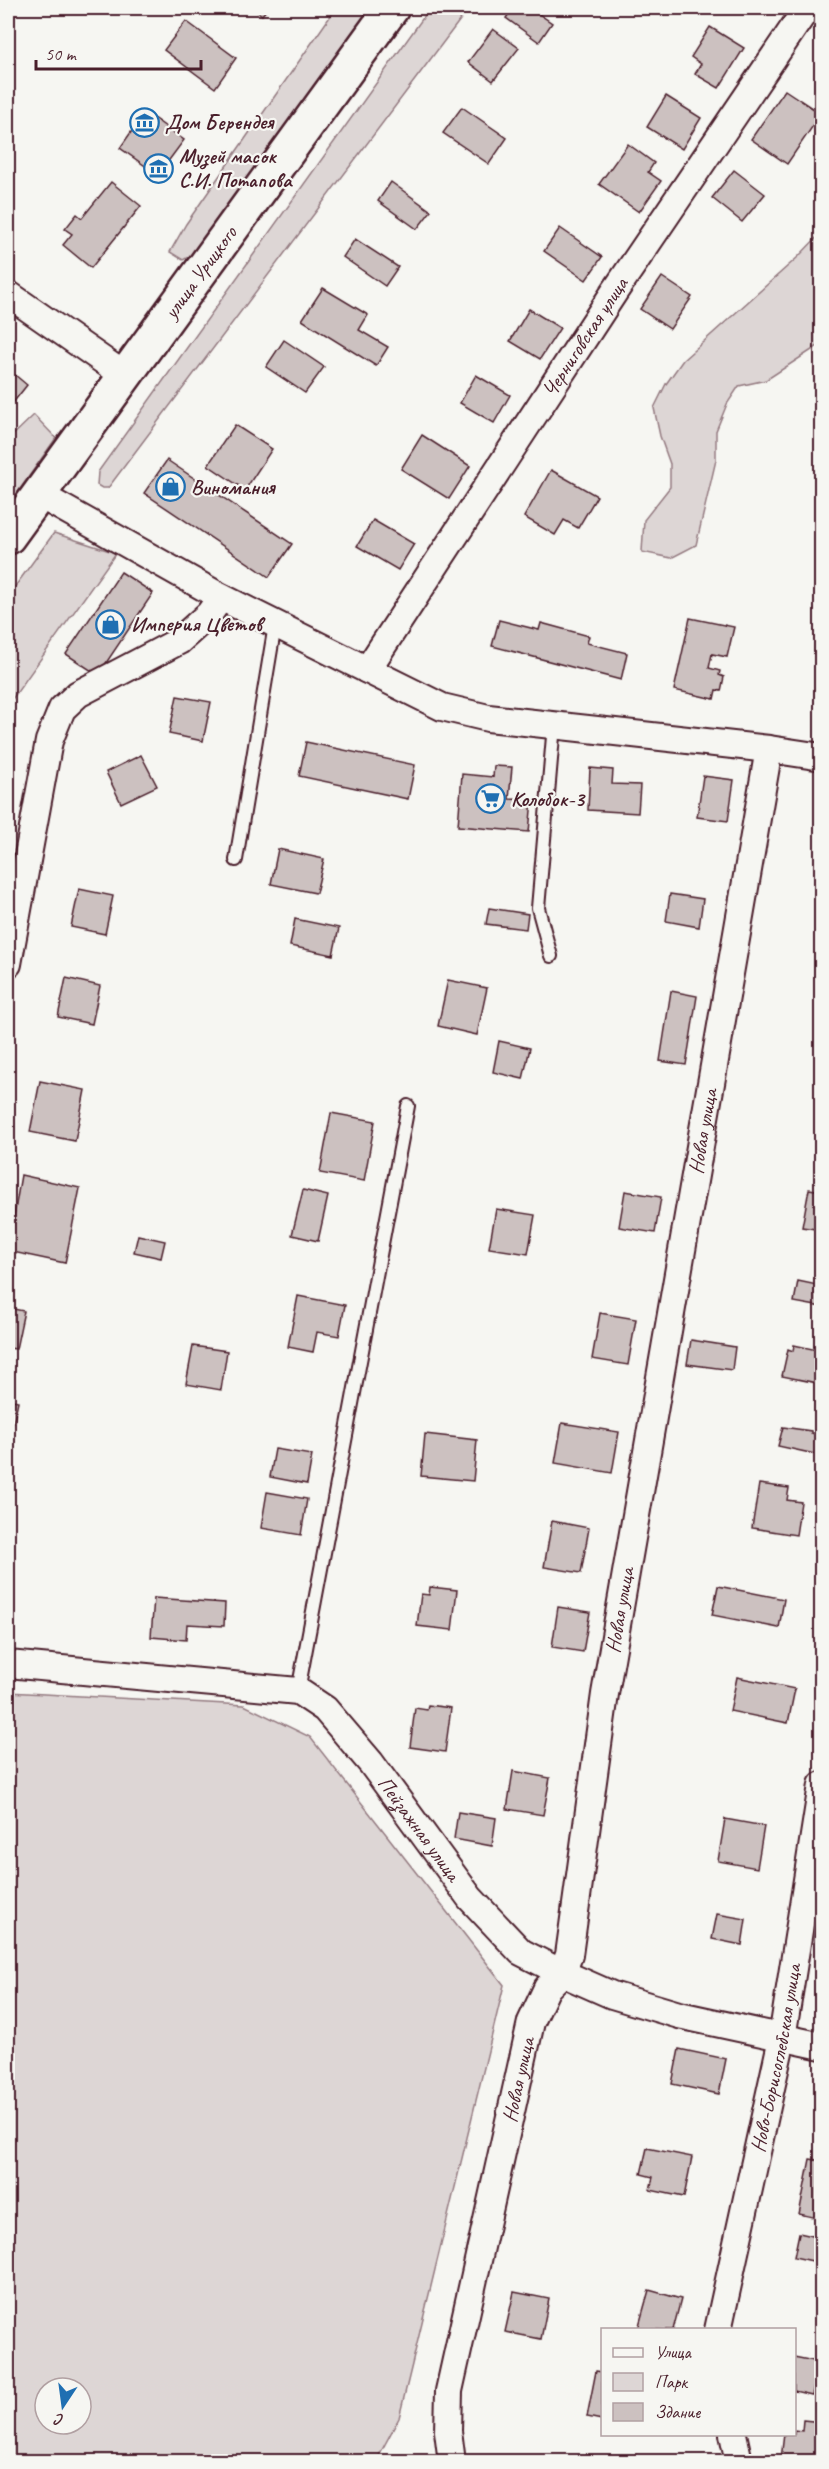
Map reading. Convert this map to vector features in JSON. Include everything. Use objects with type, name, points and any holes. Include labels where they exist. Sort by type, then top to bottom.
[{"type":"main road","name":"улица Урицкого","points":[[8,537],[392,8]]},
{"type":"street","name":"Черниговская улица","points":[[367,669],[615,291],[807,8]]},
{"type":"street","points":[[8,294],[124,375]]},
{"type":"street","points":[[38,494],[221,597],[442,707],[488,718],[822,757]]},
{"type":"street","points":[[8,964],[49,741],[62,709],[78,694],[179,641],[209,614],[221,597]]},
{"type":"street","name":"Новая улица","points":[[452,2462],[448,2431],[449,2391],[523,2056],[531,2022],[547,1988],[562,1973],[569,1954],[607,1682],[769,749]]},
{"type":"street","name":"Пейзажная улица","points":[[8,1664],[298,1691],[325,1709],[333,1718],[371,1764],[471,1898],[521,1952],[612,1995],[679,2015],[822,2046]]},
{"type":"street","name":"Ново-Борисоглебская улица","points":[[718,2328],[782,2038],[822,1785]]},
{"type":"street","points":[[733,2436],[739,2462]]},
{"type":"lane","points":[[236,860],[275,625]]},
{"type":"lane","points":[[551,956],[538,908],[554,725]]},
{"type":"lane","points":[[298,1691],[408,1106]]},
{"type":"green space","points":[[336,8],[372,8],[203,249],[183,260],[170,252],[186,224]]},
{"type":"green space","points":[[430,8],[469,8],[108,488],[97,485],[98,472]]},
{"type":"green space","points":[[821,233],[821,344],[766,380],[739,386],[727,404],[716,431],[716,460],[696,545],[671,558],[642,552],[644,520],[670,487],[670,464],[660,436],[654,408],[666,384],[683,360],[798,257]]},
{"type":"green space","points":[[34,415],[56,438],[8,506],[8,440]]},
{"type":"green space","points":[[54,533],[116,553],[8,705],[8,596]]},
{"type":"green space","points":[[8,1692],[244,1705],[310,1737],[504,1985],[399,2418],[376,2461],[8,2461]]},
{"type":"building","points":[[252,8],[268,8],[262,15]]},
{"type":"building","points":[[513,8],[530,8],[552,23],[539,42],[506,18]]},
{"type":"building","points":[[186,21],[236,58],[215,88],[164,50]]},
{"type":"building","points":[[710,27],[744,48],[719,88],[695,74],[701,64],[691,57]]},
{"type":"building","points":[[493,29],[519,48],[493,81],[468,62]]},
{"type":"building","points":[[785,90],[821,114],[787,164],[751,139]]},
{"type":"building","points":[[666,96],[701,118],[682,149],[647,127]]},
{"type":"building","points":[[462,107],[507,138],[489,164],[443,133]]},
{"type":"building","points":[[145,112],[184,140],[158,175],[120,148]]},
{"type":"building","points":[[628,144],[654,163],[648,172],[661,181],[639,212],[599,184]]},
{"type":"building","points":[[734,170],[765,194],[742,222],[712,198]]},
{"type":"building","points":[[111,182],[141,206],[91,268],[63,245],[72,234],[65,229],[77,214],[82,218]]},
{"type":"building","points":[[391,182],[431,211],[417,229],[378,201]]},
{"type":"building","points":[[560,228],[602,257],[586,280],[544,251]]},
{"type":"building","points":[[355,239],[398,267],[385,286],[343,257]]},
{"type":"building","points":[[662,277],[692,297],[670,329],[640,309]]},
{"type":"building","points":[[323,288],[368,315],[359,330],[388,347],[376,366],[302,320]]},
{"type":"building","points":[[529,309],[560,328],[540,359],[510,341]]},
{"type":"building","points":[[284,340],[324,367],[305,393],[266,367]]},
{"type":"building","points":[[8,369],[27,385],[8,409]]},
{"type":"building","points":[[476,375],[510,395],[494,423],[460,403]]},
{"type":"building","points":[[235,425],[272,449],[245,490],[208,465]]},
{"type":"building","points":[[422,435],[470,466],[449,499],[401,469]]},
{"type":"building","points":[[167,460],[292,544],[269,577],[144,493]]},
{"type":"building","points":[[551,470],[597,496],[578,528],[564,520],[555,535],[524,517]]},
{"type":"building","points":[[373,520],[414,544],[398,570],[357,546]]},
{"type":"building","name":"Империя Цветов","points":[[121,572],[153,593],[98,675],[66,654]]},
{"type":"building","points":[[690,618],[734,627],[727,657],[712,654],[709,668],[720,671],[719,675],[724,677],[721,691],[716,690],[714,699],[674,690]]},
{"type":"building","points":[[499,620],[539,630],[541,623],[589,636],[587,643],[627,653],[621,680],[492,646]]},
{"type":"building","points":[[177,696],[211,702],[203,741],[169,734]]},
{"type":"building","points":[[306,742],[415,765],[408,799],[299,776]]},
{"type":"building","points":[[141,755],[157,786],[121,803],[106,772]]},
{"type":"building","name":"Колобок-3","points":[[494,766],[512,767],[509,799],[532,800],[529,832],[458,826],[462,774],[493,777]]},
{"type":"building","points":[[590,768],[613,770],[612,784],[640,785],[638,813],[588,810]]},
{"type":"building","points":[[703,776],[734,780],[728,821],[697,817]]},
{"type":"building","points":[[278,849],[324,859],[316,893],[271,884]]},
{"type":"building","points":[[79,889],[113,896],[105,934],[71,927]]},
{"type":"building","points":[[670,894],[703,899],[699,927],[666,921]]},
{"type":"building","points":[[489,908],[528,914],[526,929],[486,924]]},
{"type":"building","points":[[295,919],[339,928],[333,955],[290,946]]},
{"type":"building","points":[[66,978],[100,986],[92,1024],[58,1017]]},
{"type":"building","points":[[448,980],[487,988],[477,1035],[438,1026]]},
{"type":"building","points":[[671,991],[697,996],[686,1065],[660,1061]]},
{"type":"building","points":[[499,1041],[530,1048],[523,1079],[493,1072]]},
{"type":"building","points":[[40,1081],[85,1090],[75,1141],[30,1132]]},
{"type":"building","points":[[331,1113],[375,1121],[364,1181],[320,1173]]},
{"type":"building","points":[[21,1175],[80,1188],[65,1263],[8,1251]]},
{"type":"building","points":[[809,1189],[822,1191],[822,1230],[802,1227]]},
{"type":"building","points":[[303,1190],[328,1196],[318,1241],[292,1235]]},
{"type":"building","points":[[625,1191],[661,1197],[655,1233],[619,1227]]},
{"type":"building","points":[[496,1209],[535,1215],[528,1254],[489,1248]]},
{"type":"building","points":[[138,1235],[165,1241],[161,1258],[134,1252]]},
{"type":"building","points":[[798,1281],[822,1286],[822,1307],[794,1302]]},
{"type":"building","points":[[298,1296],[345,1305],[339,1336],[317,1332],[313,1352],[288,1347]]},
{"type":"building","points":[[8,1308],[24,1311],[16,1349],[8,1348]]},
{"type":"building","points":[[600,1313],[636,1319],[628,1365],[592,1359]]},
{"type":"building","points":[[691,1340],[735,1347],[732,1370],[687,1364]]},
{"type":"building","points":[[794,1345],[822,1351],[822,1384],[782,1376],[788,1349],[793,1351]]},
{"type":"building","points":[[193,1346],[227,1351],[221,1390],[186,1384]]},
{"type":"building","points":[[8,1399],[18,1401],[10,1439],[8,1439]]},
{"type":"building","points":[[562,1423],[619,1432],[612,1473],[555,1463]]},
{"type":"building","points":[[783,1427],[811,1431],[819,1435],[815,1454],[778,1446]]},
{"type":"building","points":[[425,1434],[477,1440],[473,1481],[421,1476]]},
{"type":"building","points":[[275,1449],[312,1455],[307,1484],[270,1477]]},
{"type":"building","points":[[759,1484],[789,1488],[787,1500],[801,1502],[796,1535],[752,1528]]},
{"type":"building","points":[[267,1492],[307,1499],[301,1535],[261,1528]]},
{"type":"building","points":[[552,1521],[589,1528],[581,1573],[544,1567]]},
{"type":"building","points":[[718,1586],[784,1599],[779,1628],[712,1615]]},
{"type":"building","points":[[430,1587],[457,1590],[452,1630],[417,1626],[421,1594],[429,1595]]},
{"type":"building","points":[[154,1598],[225,1603],[224,1626],[187,1624],[186,1640],[151,1637]]},
{"type":"building","points":[[558,1607],[590,1612],[583,1652],[552,1647]]},
{"type":"building","points":[[737,1677],[795,1689],[788,1723],[730,1711]]},
{"type":"building","points":[[428,1705],[451,1708],[445,1752],[410,1747],[415,1708],[427,1710]]},
{"type":"building","points":[[513,1771],[550,1778],[543,1815],[507,1809]]},
{"type":"building","points":[[458,1812],[496,1818],[492,1846],[454,1839]]},
{"type":"building","points":[[725,1819],[764,1826],[757,1868],[718,1861]]},
{"type":"building","points":[[717,1914],[746,1919],[742,1945],[712,1939]]},
{"type":"building","points":[[679,2049],[726,2059],[719,2094],[672,2084]]},
{"type":"building","points":[[647,2148],[692,2157],[684,2197],[650,2190],[653,2177],[641,2174]]},
{"type":"building","points":[[810,2159],[822,2161],[822,2219],[799,2214]]},
{"type":"building","points":[[799,2233],[822,2238],[822,2263],[794,2257]]},
{"type":"building","points":[[649,2290],[681,2299],[674,2328],[638,2328]]},
{"type":"building","points":[[514,2292],[549,2299],[541,2339],[505,2332]]},
{"type":"building","points":[[796,2357],[819,2362],[812,2395],[796,2391]]},
{"type":"building","points":[[596,2371],[601,2372],[601,2420],[587,2417]]},
{"type":"building","points":[[803,2420],[822,2422],[822,2462],[781,2459],[784,2436],[796,2436],[796,2430],[802,2431]]},
{"type":"building","points":[[636,2455],[667,2462],[635,2462]]},
{"type":"place","name":"Дом Берендея","points":[[144,122]]},
{"type":"place","name":"Музей масок С.И. Потапова","points":[[158,168]]},
{"type":"place","name":"Виномания","points":[[170,487]]},
{"type":"place","name":"Империя Цветов","points":[[110,624]]},
{"type":"place","name":"Колобок-3","points":[[490,799]]}]
